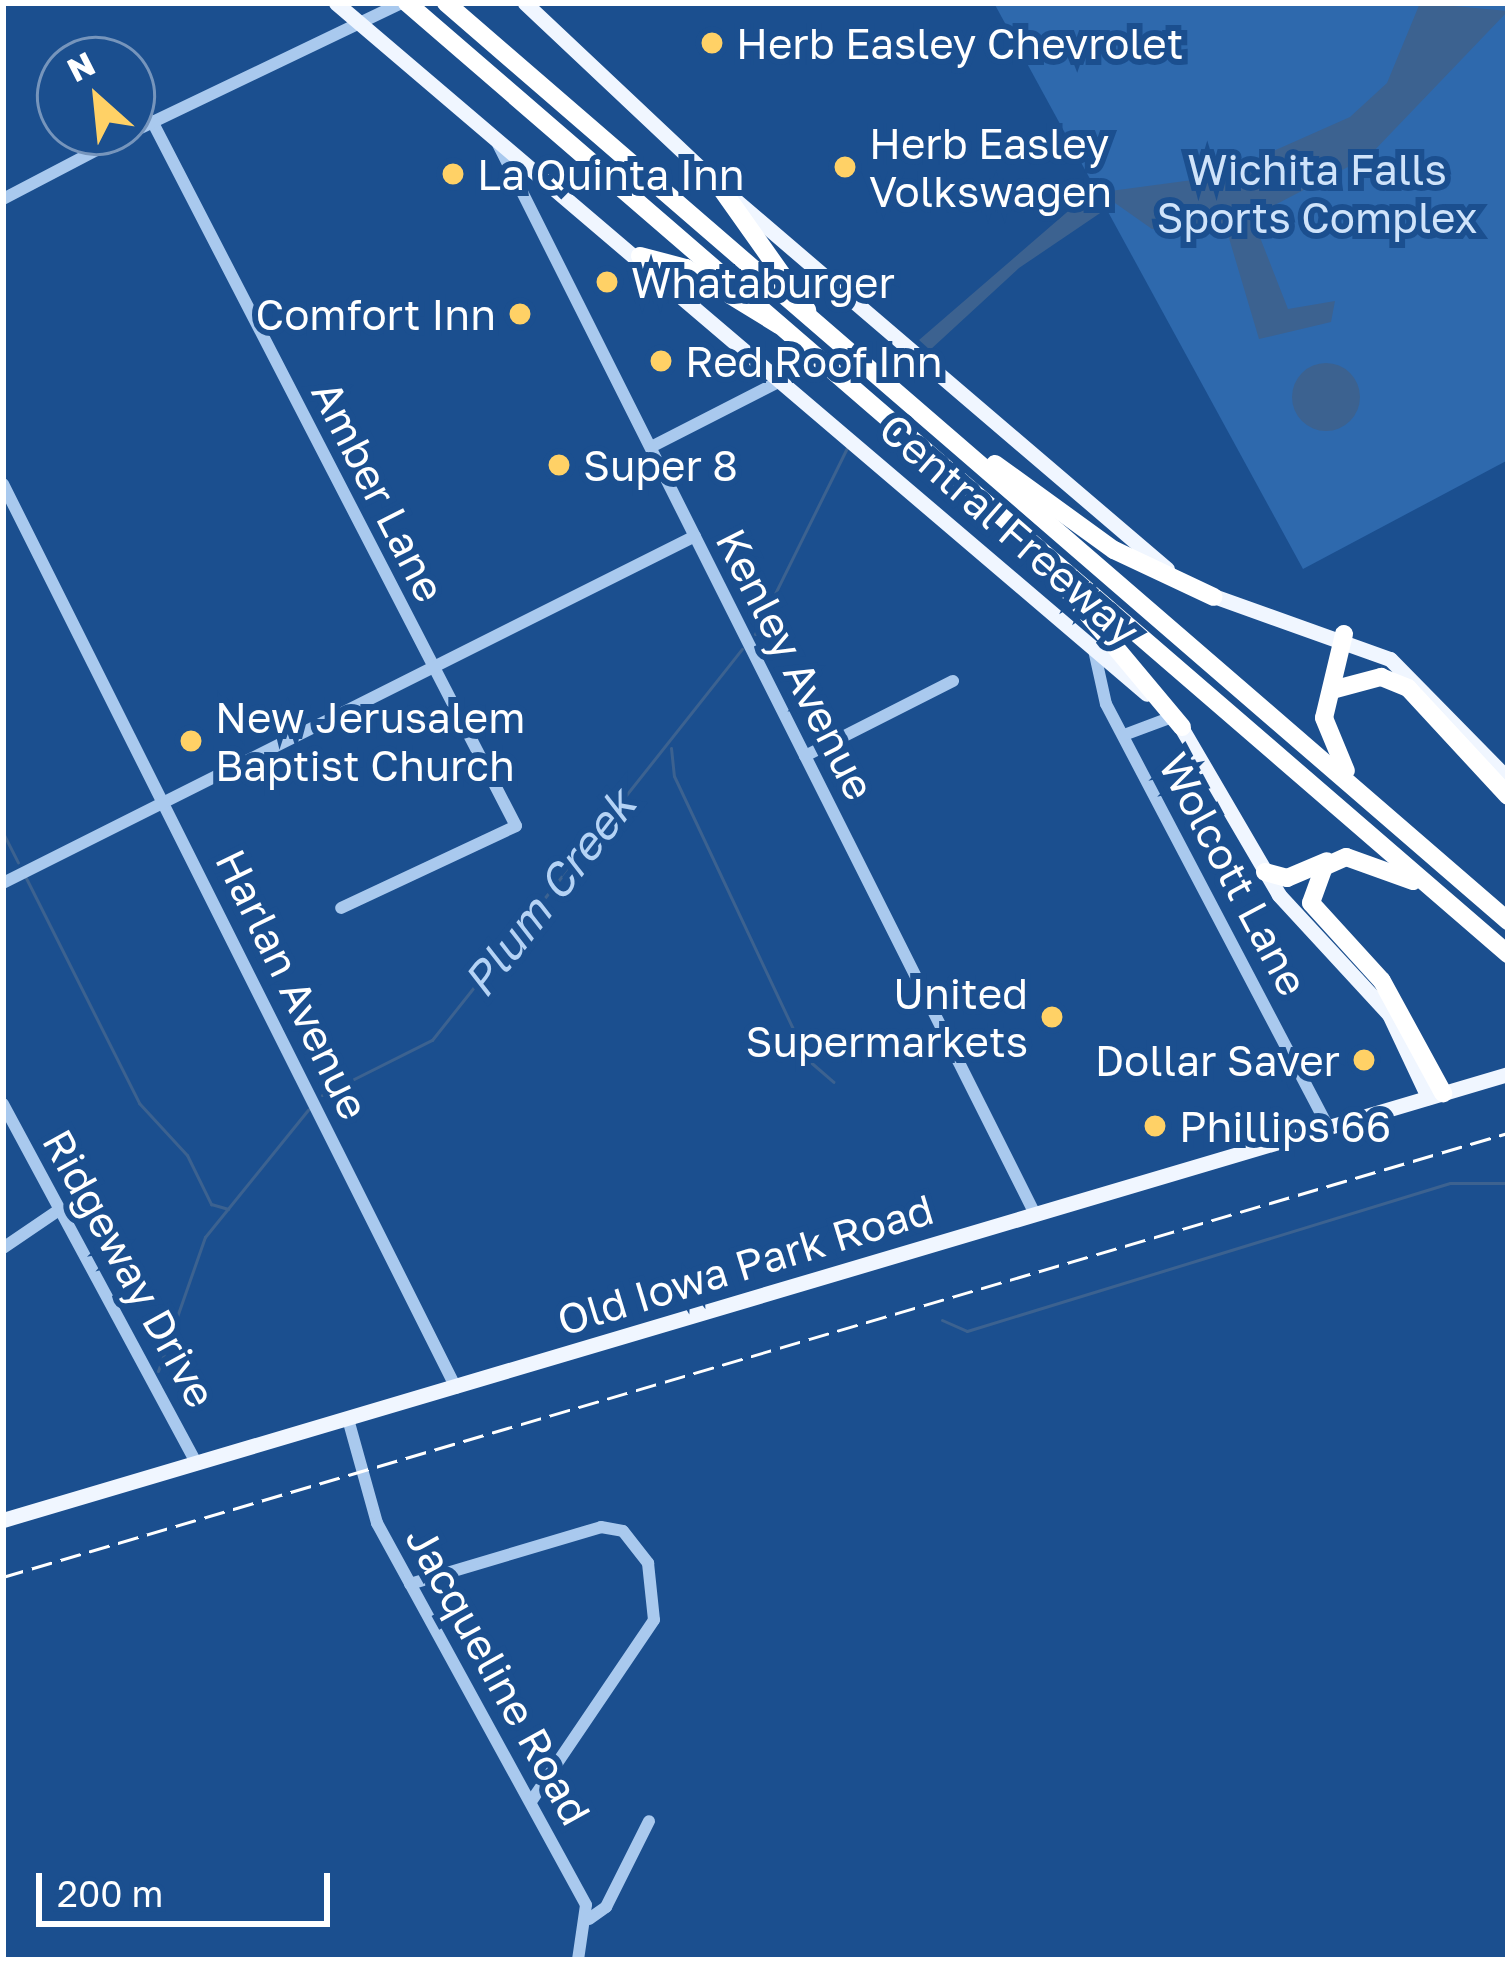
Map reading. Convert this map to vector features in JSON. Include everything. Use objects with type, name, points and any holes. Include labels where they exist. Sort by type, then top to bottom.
[{"type":"highway","name":"Central Freeway","points":[[404,3],[812,333],[969,451],[1508,921]]},
{"type":"highway","name":"Central Freeway","points":[[446,3],[812,333],[1034,547],[1508,954]]},
{"type":"highway","points":[[721,187],[812,333]]},
{"type":"highway","points":[[640,256],[686,268],[812,333]]},
{"type":"highway","points":[[969,451],[1114,550],[1214,597]]},
{"type":"highway","points":[[1034,547],[1177,722]]},
{"type":"highway","points":[[1344,634],[1324,734],[1355,785]]},
{"type":"highway","points":[[1332,690],[1381,677],[1408,688],[1508,796]]},
{"type":"highway","points":[[1265,872],[1287,878],[1358,856],[1439,894]]},
{"type":"highway","points":[[1337,859],[1312,885],[1317,916],[1382,981],[1436,1095]]},
{"type":"main road","name":"Central Freeway","points":[[337,3],[499,144],[640,256],[1177,722],[1265,872],[1389,1014],[1436,1095]]},
{"type":"main road","name":"Central Freeway","points":[[525,3],[721,187],[1137,547],[1214,597],[1344,634],[1414,677],[1508,779]]},
{"type":"main road","name":"Old Iowa Park Road","points":[[3,1520],[1508,1074]]},
{"type":"street","points":[[156,119],[404,3]]},
{"type":"street","name":"Amber Lane","points":[[156,129],[516,826],[340,908]]},
{"type":"street","name":"Kenley Avenue","points":[[499,144],[1035,1214]]},
{"type":"street","points":[[3,199],[86,156]]},
{"type":"street","points":[[651,447],[782,380]]},
{"type":"street","name":"Harlan Avenue","points":[[3,484],[456,1388]]},
{"type":"street","points":[[3,883],[695,536]]},
{"type":"street","name":"Wolcott Lane","points":[[1094,649],[1104,693],[1124,735],[1328,1127]]},
{"type":"street","points":[[1104,693],[1126,676]]},
{"type":"street","points":[[806,756],[953,681]]},
{"type":"street","points":[[1124,735],[1177,722]]},
{"type":"street","name":"Ridgeway Drive","points":[[3,1104],[197,1464]]},
{"type":"street","points":[[3,1248],[59,1210]]},
{"type":"street","name":"Jacqueline Road","points":[[348,1419],[370,1505],[532,1800],[589,1919]]},
{"type":"street","points":[[410,1584],[601,1527],[623,1531],[648,1563],[658,1598],[650,1629],[532,1800]]},
{"type":"street","points":[[578,1960],[589,1919],[607,1907],[649,1821]]},
{"type":"green space","name":"Wichita Falls Sports Complex","points":[[994,3],[1508,3],[1508,460],[1303,569]]},
{"type":"shaded area","points":[[1420,3],[1508,11],[1369,156],[1252,217],[1288,309],[1335,301],[1331,322],[1259,339],[1226,228],[1152,229],[1115,203],[1019,268],[930,350],[919,340],[1088,194],[1215,177],[1350,117],[1387,83]]},
{"type":"shaded area","points":[[1326,363],[1350,373],[1360,397],[1350,421],[1326,431],[1302,421],[1292,397],[1302,373]]},
{"type":"waterway","name":"Plum Creek","points":[[755,634],[847,448]]},
{"type":"waterway","name":"Plum Creek","points":[[322,1095],[432,1040],[742,649]]},
{"type":"waterway","points":[[671,748],[674,776],[807,1059],[833,1082]]},
{"type":"waterway","points":[[3,833],[18,862]]},
{"type":"waterway","points":[[26,878],[139,1103],[187,1155],[211,1204],[228,1209]]},
{"type":"waterway","name":"Plum Creek","points":[[158,1371],[205,1237],[308,1110]]},
{"type":"waterway","points":[[942,1320],[967,1331],[1450,1183],[1508,1183]]},
{"type":"railway","points":[[3,1577],[1508,1133]]},
{"type":"place","name":"Herb Easley Chevrolet","points":[[712,43]]},
{"type":"place","name":"Herb Easley Volkswagen","points":[[845,167]]},
{"type":"place","name":"La Quinta Inn","points":[[453,174]]},
{"type":"place","name":"Whataburger","points":[[607,282]]},
{"type":"place","name":"Comfort Inn","points":[[520,314]]},
{"type":"place","name":"Red Roof Inn","points":[[661,361]]},
{"type":"place","name":"Super 8","points":[[559,465]]},
{"type":"place","name":"New Jerusalem Baptist Church","points":[[191,741]]},
{"type":"place","name":"United Supermarkets","points":[[1052,1017]]},
{"type":"place","name":"Dollar Saver","points":[[1364,1060]]},
{"type":"place","name":"Phillips 66","points":[[1155,1126]]}]
